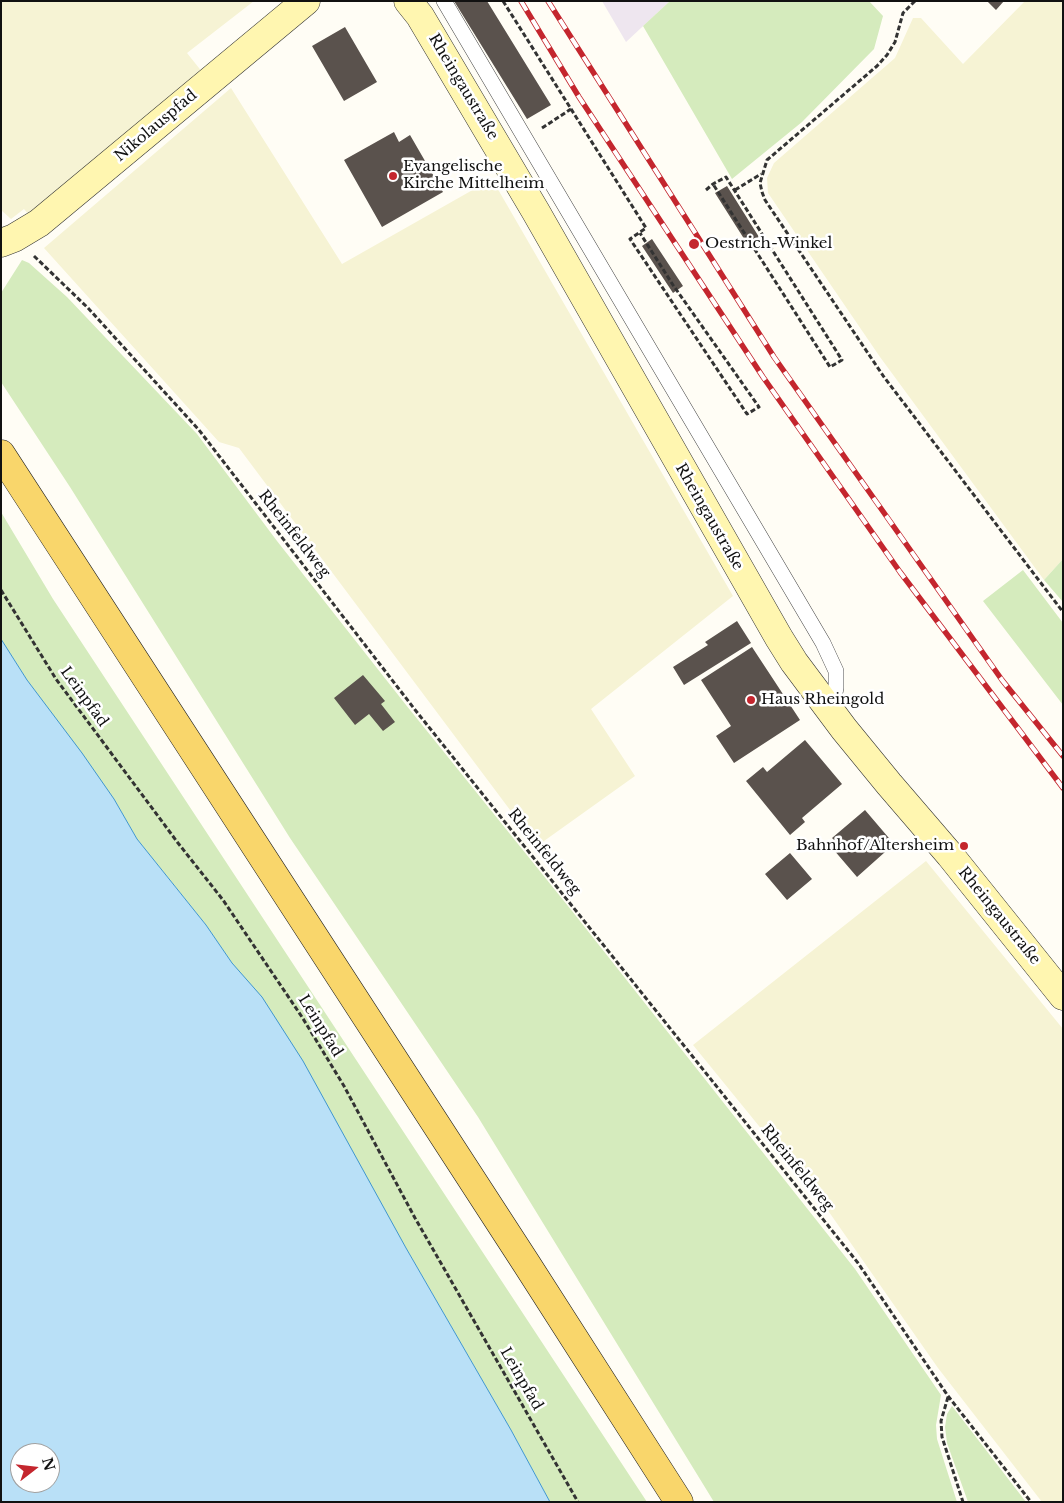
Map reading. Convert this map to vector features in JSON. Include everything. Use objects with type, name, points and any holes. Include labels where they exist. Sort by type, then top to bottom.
[{"type":"main road","name":"Nikolauspfad","points":[[7,241],[39,223],[306,1]]},
{"type":"main road","name":"Rheingaustraße","points":[[408,1],[420,16],[536,212],[779,638],[808,682],[831,712],[950,855],[1063,996]]},
{"type":"main road","points":[[1,454],[679,1502]]},
{"type":"lane","points":[[444,1],[823,643],[836,671],[836,688],[831,712]]},
{"type":"path","points":[[503,1],[646,228],[630,239],[748,414],[759,407],[673,285],[640,233]]},
{"type":"path","points":[[915,1],[904,13],[895,42],[887,55],[877,66],[767,160],[760,183],[765,200],[884,377],[1063,612]]},
{"type":"path","points":[[525,140],[571,109]]},
{"type":"path","points":[[735,190],[762,173]]},
{"type":"path","points":[[706,190],[714,184],[726,177],[842,360],[830,367],[714,184]]},
{"type":"path","name":"Rheinfeldweg","points":[[7,241],[34,256],[88,308],[199,430],[416,711],[858,1263],[948,1396],[1031,1502]]},
{"type":"path","name":"Leinpfad","points":[[1,590],[56,679],[223,900],[302,1017],[344,1086],[415,1218],[578,1502]]},
{"type":"path","points":[[948,1396],[941,1421],[942,1437],[963,1502]]},
{"type":"shaded area","points":[[1,1],[254,1],[187,53],[203,73],[29,215],[24,209],[11,219],[1,210]]},
{"type":"shaded area","points":[[602,1],[670,1],[626,42]]},
{"type":"shaded area","points":[[1025,1],[1063,1],[1063,559],[1044,580],[880,357],[768,193],[767,178],[774,163],[895,58],[913,18],[921,18],[963,64]]},
{"type":"shaded area","points":[[231,88],[342,264],[492,179],[733,596],[591,709],[635,776],[537,846],[239,448],[219,442],[44,248]]},
{"type":"shaded area","points":[[926,861],[1063,1029],[1063,1502],[1042,1502],[938,1368],[829,1212],[693,1045]]},
{"type":"green space","points":[[670,1],[869,1],[883,16],[874,49],[802,122],[732,179],[643,26]]},
{"type":"green space","points":[[22,260],[29,263],[67,297],[197,434],[277,541],[406,705],[572,911],[855,1269],[941,1395],[936,1425],[937,1439],[957,1502],[714,1502],[478,1117],[290,838],[70,487],[1,382],[1,293]]},
{"type":"green space","points":[[1,512],[53,599],[647,1502],[550,1502],[511,1430],[406,1248],[232,963],[206,925],[137,839],[114,799],[27,680],[1,639]]},
{"type":"green space","points":[[1063,559],[1063,602],[1044,580]]},
{"type":"green space","points":[[1023,570],[1063,623],[1063,705],[983,601]]},
{"type":"green space","points":[[952,1406],[1026,1502],[968,1502],[947,1443],[945,1427],[947,1414]]},
{"type":"water","points":[[1,639],[27,680],[114,799],[137,839],[206,925],[232,963],[262,997],[303,1061],[406,1248],[511,1430],[550,1502],[1,1502]]},
{"type":"building","points":[[454,1],[487,1],[551,105],[527,119]]},
{"type":"building","points":[[987,1],[1004,1],[996,10]]},
{"type":"building","points":[[345,27],[377,82],[344,101],[312,46]]},
{"type":"building","name":"Evangelische Kirche Mittelheim","points":[[394,132],[399,142],[410,135],[443,192],[382,227],[344,160]]},
{"type":"building","points":[[727,186],[759,237],[748,245],[715,193]]},
{"type":"building","points":[[652,239],[683,286],[673,293],[642,246]]},
{"type":"building","points":[[737,621],[751,643],[684,685],[673,667],[708,645],[705,642]]},
{"type":"building","name":"Haus Rheingold","points":[[752,647],[800,720],[734,763],[716,736],[731,726],[701,680]]},
{"type":"building","points":[[363,675],[385,701],[381,704],[395,722],[383,731],[369,714],[355,725],[334,698]]},
{"type":"building","points":[[805,740],[842,784],[802,818],[805,822],[790,835],[746,781],[763,767],[767,772]]},
{"type":"building","points":[[865,810],[894,844],[857,877],[833,849],[838,844],[832,838]]},
{"type":"building","points":[[790,853],[812,879],[787,900],[765,874]]},
{"type":"railway","points":[[521,1],[579,97],[763,377],[900,572],[1063,788]]},
{"type":"railway","points":[[548,1],[774,357],[1002,680],[1063,756]]},
{"type":"place","name":"Evangelische Kirche Mittelheim","points":[[393,176]]},
{"type":"place","name":"Oestrich-Winkel","points":[[694,244]]},
{"type":"place","name":"Haus Rheingold","points":[[751,700]]},
{"type":"place","name":"Bahnhof/Altersheim","points":[[964,846]]}]
